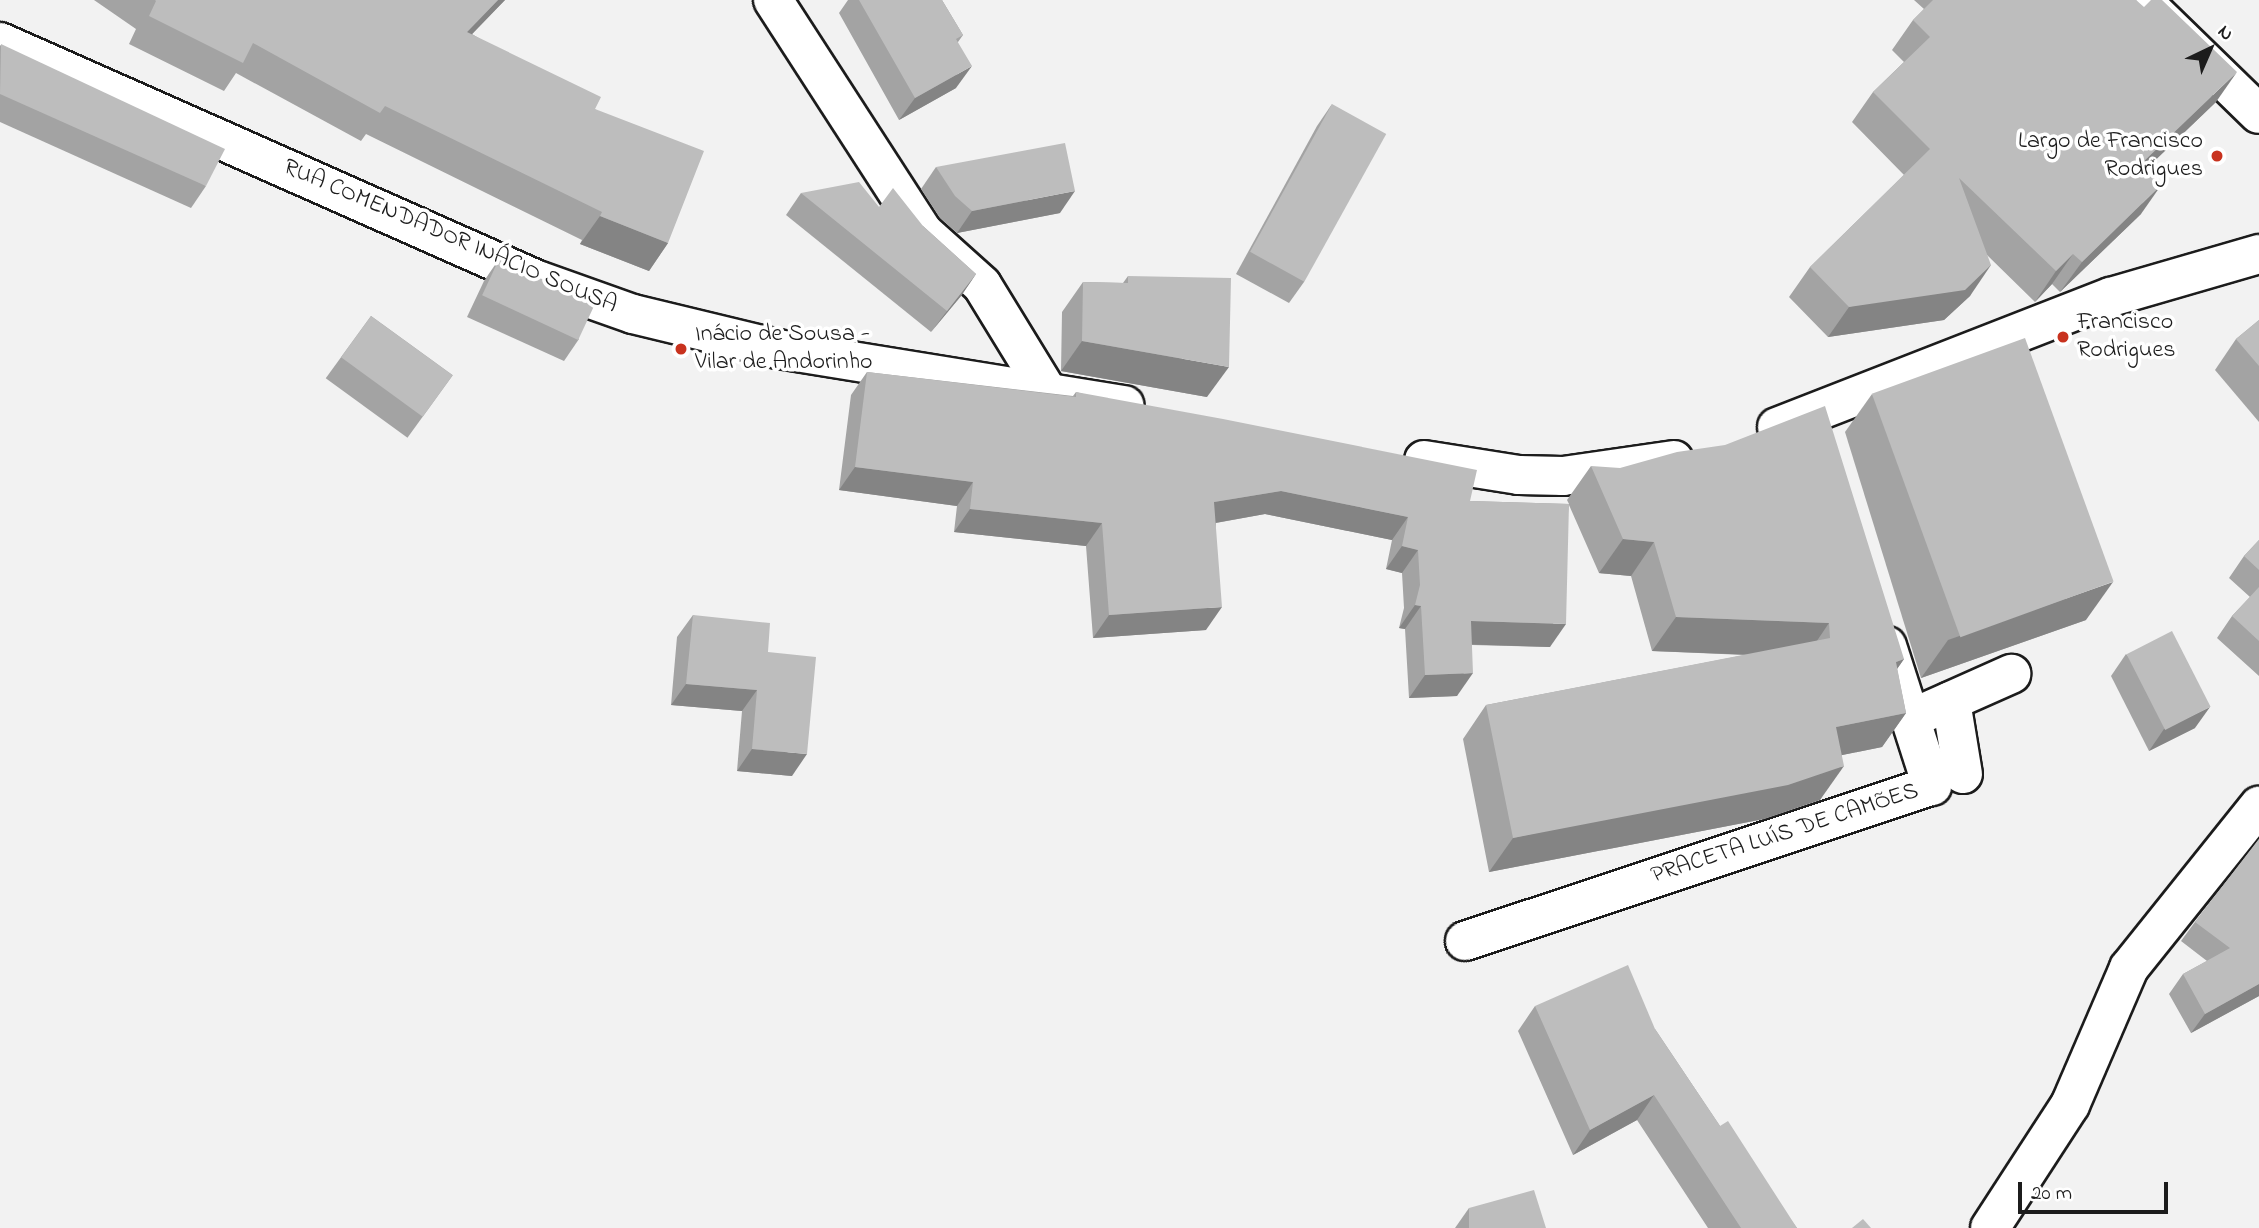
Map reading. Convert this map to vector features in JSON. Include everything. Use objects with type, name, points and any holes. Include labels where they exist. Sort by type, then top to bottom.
[{"type":"street","points":[[773,0],[923,232],[982,285],[1047,391]]},
{"type":"street","points":[[2130,0],[2154,12],[2259,114]]},
{"type":"street","name":"RUA COMENDADOR INÁCIO SOUSA","points":[[0,42],[537,280],[633,314],[778,349],[1156,411]]},
{"type":"street","points":[[1389,454],[1471,469],[1563,476],[1725,447],[2111,297],[2259,254]]},
{"type":"street","points":[[1816,412],[1828,452]]},
{"type":"street","name":"PRACETA LUÍS DE CAMÕES","points":[[1465,941],[1932,786],[1877,612]]},
{"type":"street","points":[[1910,719],[2011,674]]},
{"type":"street","points":[[1951,701],[1963,774]]},
{"type":"street","points":[[1990,1228],[2070,1105],[2129,968],[2259,806]]},
{"type":"building","points":[[155,0],[498,0],[467,32],[601,97],[595,109],[704,151],[668,243],[600,216],[602,212],[385,106],[380,113],[253,43],[243,63],[149,16]]},
{"type":"building","points":[[859,0],[942,0],[963,35],[956,39],[972,66],[915,98]]},
{"type":"building","points":[[1933,0],[2136,0],[2144,7],[2151,0],[2162,0],[2237,72],[2142,163],[2162,184],[2082,262],[2073,254],[2056,271],[1959,178],[1991,265],[1965,290],[1849,307],[1810,267],[1930,149],[1873,92],[1930,37],[1913,20]]},
{"type":"building","points":[[1,44],[225,149],[206,186],[0,94]]},
{"type":"building","points":[[1332,104],[1386,134],[1304,282],[1250,252]]},
{"type":"building","points":[[1065,143],[1075,191],[972,211],[955,196],[936,167]]},
{"type":"building","points":[[859,182],[879,207],[893,188],[923,226],[976,274],[947,311],[801,193]]},
{"type":"building","points":[[499,259],[595,304],[578,340],[482,295]]},
{"type":"building","points":[[1128,276],[1231,278],[1229,367],[1082,341],[1083,282],[1128,283]]},
{"type":"building","points":[[371,316],[453,375],[423,417],[341,357]]},
{"type":"building","points":[[2259,320],[2259,366],[2236,339]]},
{"type":"building","points":[[2025,338],[2114,581],[1960,637],[1872,394]]},
{"type":"building","points":[[867,372],[1076,397],[1076,392],[1477,470],[1470,501],[1569,504],[1566,624],[1471,621],[1473,673],[1425,675],[1421,606],[1415,605],[1420,585],[1418,550],[1402,546],[1408,517],[1281,491],[1214,502],[1222,607],[1109,615],[1102,523],[970,509],[973,482],[855,467]]},
{"type":"building","points":[[1825,406],[1904,659],[1896,662],[1906,713],[1836,727],[1844,766],[1788,785],[1513,838],[1486,705],[1830,638],[1829,623],[1676,617],[1654,542],[1623,539],[1591,466],[1620,468],[1677,452],[1725,445]]},
{"type":"building","points":[[2259,540],[2259,570],[2244,556]]},
{"type":"building","points":[[2259,587],[2259,641],[2232,616]]},
{"type":"building","points":[[693,615],[770,623],[768,652],[816,657],[807,754],[752,749],[757,690],[686,684]]},
{"type":"building","points":[[2172,631],[2211,707],[2165,730],[2127,654]]},
{"type":"building","points":[[2259,839],[2259,984],[2205,1014],[2183,974],[2230,948],[2195,922]]},
{"type":"building","points":[[1628,965],[1655,1029],[1720,1126],[1728,1121],[1797,1228],[1741,1228],[1654,1095],[1590,1130],[1535,1006]]},
{"type":"building","points":[[1534,1190],[1546,1228],[1469,1228],[1469,1208]]},
{"type":"building","points":[[1863,1219],[1871,1228],[1852,1228]]},
{"type":"place","name":"Largo de Francisco Rodrigues","points":[[2217,156]]},
{"type":"place","name":"Francisco Rodrigues","points":[[2063,337]]},
{"type":"place","name":"Inácio de Sousa - Vilar de Andorinho","points":[[681,349]]}]
